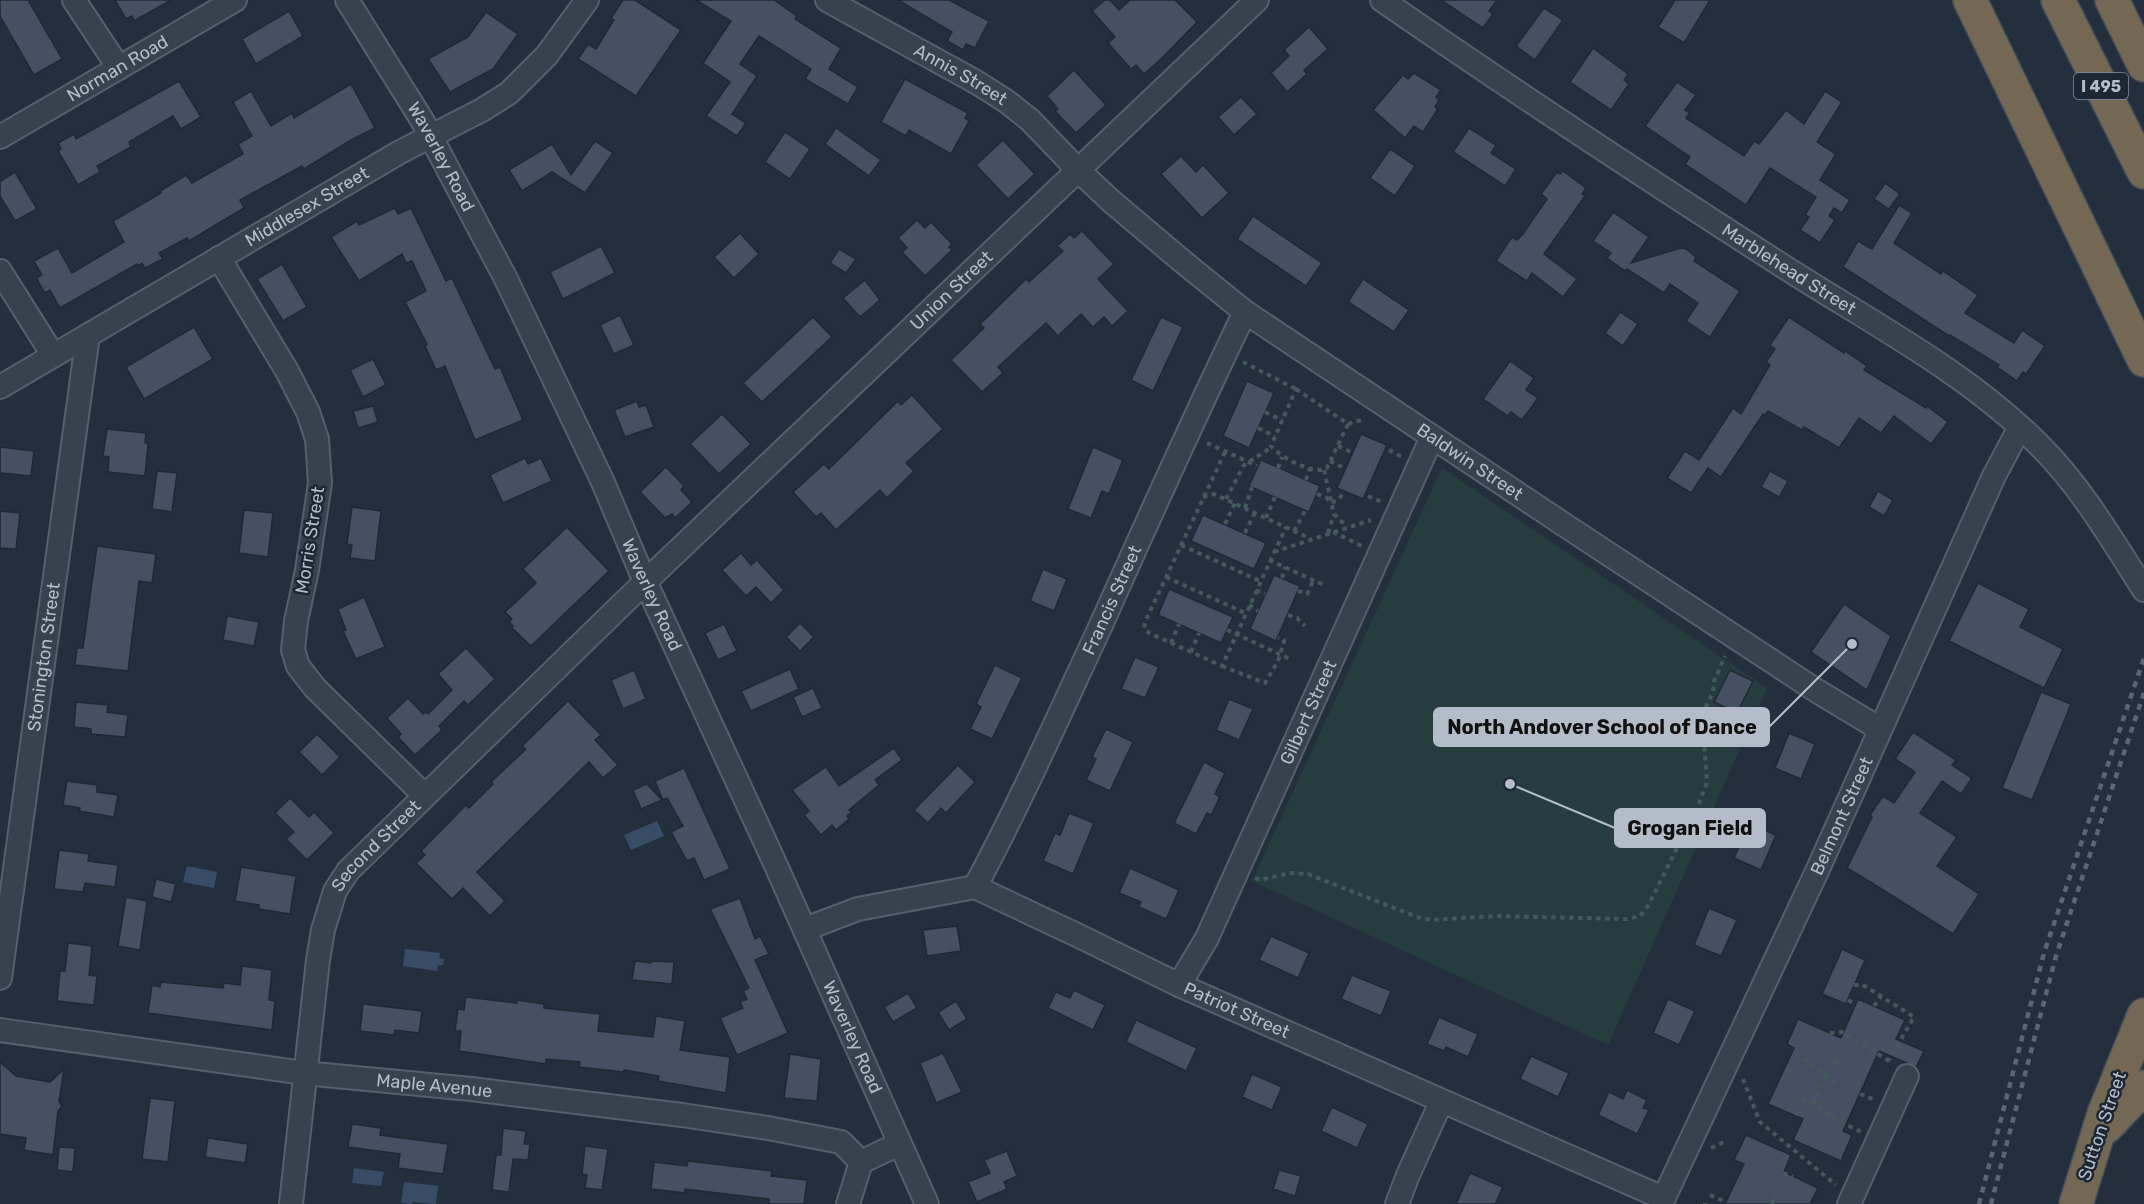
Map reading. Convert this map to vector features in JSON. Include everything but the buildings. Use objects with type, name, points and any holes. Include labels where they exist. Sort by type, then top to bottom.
[{"type":"highway","points":[[1970,0],[2144,360]]},
{"type":"highway","name":"I 495","points":[[2058,0],[2144,172]]},
{"type":"highway","name":"I 495","points":[[2112,0],[2144,65]]},
{"type":"highway","name":"Sutton Street","points":[[2076,1204],[2097,1137],[2144,1015]]},
{"type":"highway","points":[[2097,1137],[2144,1087]]},
{"type":"street","points":[[74,0],[119,68]]},
{"type":"street","name":"Norman Road","points":[[0,137],[235,0]]},
{"type":"street","name":"Waverley Road","points":[[346,0],[431,136],[509,286],[602,480],[927,1204]]},
{"type":"street","name":"Middlesex Street","points":[[0,387],[400,152],[482,110],[515,88],[547,55],[587,0]]},
{"type":"street","name":"Annis Street","points":[[827,0],[976,82],[1006,101],[1030,120],[1078,170]]},
{"type":"street","name":"Union Street","points":[[646,581],[1257,0]]},
{"type":"street","name":"Marblehead Street","points":[[1382,0],[1651,182],[1942,367],[2020,427],[2058,465],[2091,508],[2144,590]]},
{"type":"street","name":"Baldwin Street","points":[[1078,170],[1153,237],[1245,312],[1737,638],[1880,729]]},
{"type":"street","name":"Morris Street","points":[[219,258],[287,371],[308,412],[317,439],[320,483],[307,570],[296,621],[293,650],[298,666],[315,688],[424,795]]},
{"type":"street","points":[[0,271],[53,356]]},
{"type":"street","name":"Francis Street","points":[[975,887],[1001,839],[1061,714],[1186,435],[1245,312]]},
{"type":"street","name":"Stonington Street","points":[[0,978],[88,335]]},
{"type":"street","name":"Belmont Street","points":[[1662,1201],[1822,858],[1994,476],[2020,427]]},
{"type":"street","name":"Gilbert Street","points":[[1179,985],[1207,938],[1432,437]]},
{"type":"street","name":"Second Street","points":[[291,1204],[318,960],[323,930],[334,891],[361,858],[424,795],[646,581]]},
{"type":"street","points":[[805,929],[858,909],[975,887]]},
{"type":"street","name":"Patriot Street","points":[[975,887],[1077,934],[1179,985],[1662,1201]]},
{"type":"street","name":"Maple Avenue","points":[[0,1030],[304,1073],[471,1089],[768,1128],[842,1142],[861,1162]]},
{"type":"street","points":[[1843,1195],[1907,1076]]},
{"type":"street","points":[[1397,1204],[1441,1102]]},
{"type":"street","points":[[848,1204],[861,1162],[899,1144]]},
{"type":"path","points":[[1240,360],[1296,389],[1348,424],[1324,470],[1334,514],[1347,527]]},
{"type":"path","points":[[1226,499],[1244,465],[1272,447],[1296,389]]},
{"type":"path","points":[[1265,412],[1282,420]]},
{"type":"path","points":[[1258,428],[1275,436]]},
{"type":"path","points":[[1204,441],[1257,466]]},
{"type":"path","points":[[1338,446],[1353,453]]},
{"type":"path","points":[[1272,447],[1282,456],[1317,471],[1324,470]]},
{"type":"path","points":[[1389,450],[1403,458]]},
{"type":"path","points":[[1225,452],[1144,628],[1149,633],[1265,683],[1278,661],[1284,642],[1278,638]]},
{"type":"path","points":[[1278,468],[1282,456]]},
{"type":"path","points":[[1330,461],[1346,469]]},
{"type":"path","points":[[1306,480],[1310,468]]},
{"type":"path","points":[[1212,480],[1214,494]]},
{"type":"path","points":[[1245,508],[1252,487]]},
{"type":"path","points":[[1331,503],[1339,499],[1344,491]]},
{"type":"path","points":[[1203,498],[1214,494],[1311,539]]},
{"type":"path","points":[[1317,494],[1327,498],[1331,503]]},
{"type":"path","points":[[1368,496],[1382,503]]},
{"type":"path","points":[[1266,518],[1275,497]]},
{"type":"path","points":[[1225,524],[1235,503]]},
{"type":"path","points":[[1294,531],[1305,511]]},
{"type":"path","points":[[1245,533],[1255,513]]},
{"type":"path","points":[[1328,533],[1334,514]]},
{"type":"path","points":[[1274,552],[1375,519]]},
{"type":"path","points":[[1222,666],[1286,527]]},
{"type":"path","points":[[1181,545],[1260,580]]},
{"type":"path","points":[[1269,560],[1324,585]]},
{"type":"path","points":[[1282,578],[1285,567]]},
{"type":"path","points":[[1166,577],[1245,613]]},
{"type":"path","points":[[1298,591],[1307,594],[1313,581]]},
{"type":"path","points":[[1256,590],[1265,594]]},
{"type":"path","points":[[1249,605],[1258,611]]},
{"type":"path","points":[[1288,615],[1297,618],[1305,626]]},
{"type":"path","points":[[1171,643],[1179,624]]},
{"type":"path","points":[[1227,630],[1290,659]]},
{"type":"path","points":[[1191,652],[1199,633]]},
{"type":"path","points":[[1237,872],[1260,880],[1290,873],[1308,874],[1430,920],[1495,916],[1627,919],[1640,916],[1648,906],[1698,806],[1707,782],[1702,715],[1713,692],[1714,681],[1726,654],[1737,638]]},
{"type":"path","points":[[1854,985],[1863,985],[1914,1017],[1889,1060]]},
{"type":"path","points":[[1874,1006],[1881,996]]},
{"type":"path","points":[[1848,1000],[1856,1004]]},
{"type":"path","points":[[1830,1033],[1842,1032],[1889,1060],[1907,1076]]},
{"type":"path","points":[[1865,1046],[1871,1036]]},
{"type":"path","points":[[1731,1054],[1740,1070],[1760,1122],[1843,1195]]},
{"type":"path","points":[[1804,1058],[1835,1083]]},
{"type":"path","points":[[1834,1061],[1844,1063]]},
{"type":"path","points":[[1814,1105],[1825,1075]]},
{"type":"path","points":[[1860,1094],[1876,1100]]},
{"type":"path","points":[[1802,1099],[1861,1132]]},
{"type":"path","points":[[1795,1113],[1804,1116]]},
{"type":"path","points":[[1783,1173],[1793,1177]]},
{"type":"path","points":[[1772,1204],[1777,1190]]},
{"type":"path","points":[[1710,1195],[1726,1202]]},
{"type":"green space","points":[[1442,468],[1767,688],[1608,1045],[1252,881]]},
{"type":"water","points":[[657,821],[664,836],[631,850],[624,835]]},
{"type":"water","points":[[187,866],[217,872],[214,888],[183,882]]},
{"type":"water","points":[[405,949],[440,953],[439,958],[444,959],[443,965],[438,965],[437,971],[403,966]]},
{"type":"water","points":[[354,1168],[384,1172],[381,1186],[352,1183]]},
{"type":"water","points":[[404,1182],[438,1186],[436,1204],[401,1203]]},
{"type":"railway","points":[[1979,1204],[2044,953],[2144,658]]},
{"type":"railway","points":[[1991,1204],[2056,956],[2144,693]]},
{"type":"place","name":"North Andover School of Dance","points":[[1852,644]]},
{"type":"place","name":"Grogan Field","points":[[1510,784]]}]
